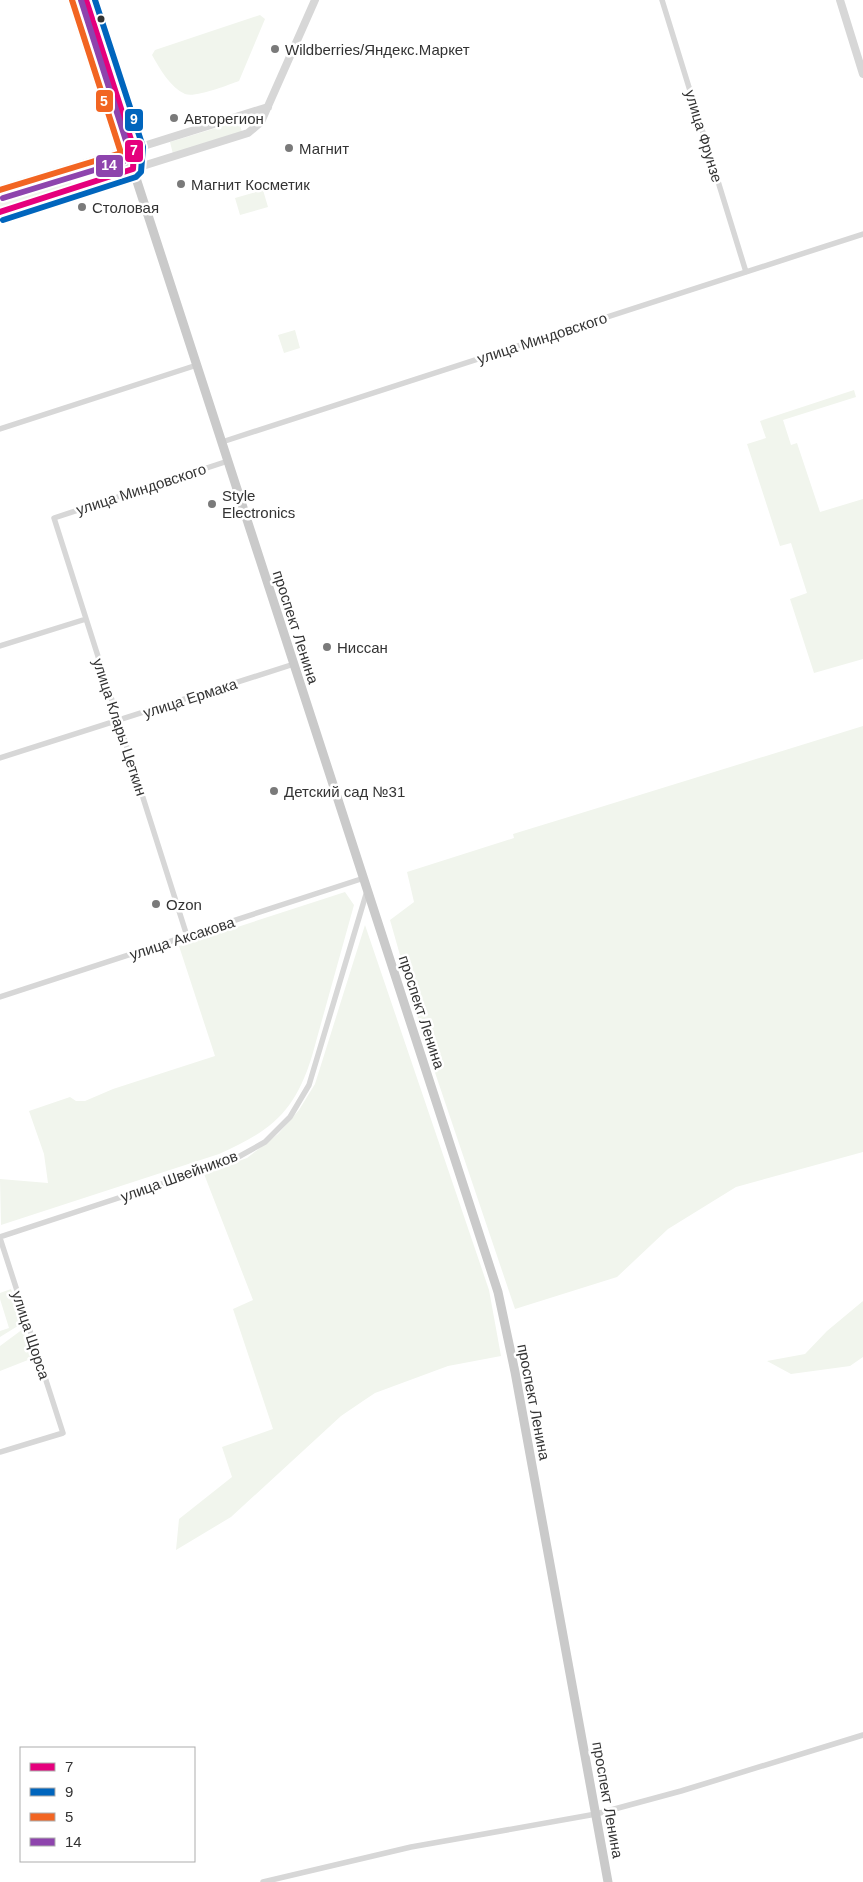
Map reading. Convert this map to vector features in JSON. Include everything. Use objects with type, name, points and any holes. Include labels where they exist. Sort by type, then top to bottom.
[{"type":"main road","name":"проспект Ленина","points":[[72,0],[121,153],[133,169],[498,1292],[517,1382],[608,1882]]},
{"type":"main road","name":"проспект Ленина","points":[[86,0],[134,149],[133,169]]},
{"type":"main road","points":[[0,190],[134,149]]},
{"type":"main road","points":[[0,212],[133,169]]},
{"type":"street","points":[[133,169],[248,133],[261,122],[315,0]]},
{"type":"street","name":"улица Фрунзе","points":[[662,0],[746,272]]},
{"type":"street","points":[[840,0],[863,74]]},
{"type":"street","points":[[134,149],[268,107]]},
{"type":"street","name":"улица Миндовского","points":[[222,442],[863,234]]},
{"type":"street","points":[[0,428],[197,365]]},
{"type":"street","name":"улица Миндовского","points":[[54,518],[228,461]]},
{"type":"street","name":"улица Клары Цеткин","points":[[54,518],[187,936]]},
{"type":"street","points":[[0,646],[86,619]]},
{"type":"street","name":"улица Ермака","points":[[0,758],[294,664]]},
{"type":"street","name":"улица Аксакова","points":[[0,997],[364,878]]},
{"type":"street","name":"улица Швейников","points":[[0,1238],[231,1161],[264,1142],[290,1117],[309,1085],[367,889]]},
{"type":"street","name":"улица Щорса","points":[[0,1238],[63,1433],[0,1452]]},
{"type":"street","points":[[262,1882],[411,1847],[596,1814],[681,1791],[863,1735]]},
{"type":"shaded area","points":[[260,15],[265,19],[239,81],[204,93],[185,94],[170,82],[152,55],[155,50]]},
{"type":"shaded area","points":[[239,121],[242,132],[173,154],[170,142]]},
{"type":"shaded area","points":[[68,174],[72,185],[0,207],[0,195]]},
{"type":"shaded area","points":[[263,190],[268,207],[240,215],[235,198]]},
{"type":"shaded area","points":[[295,330],[300,348],[284,353],[278,335]]},
{"type":"shaded area","points":[[854,390],[856,397],[783,420],[791,445],[797,443],[820,512],[863,499],[863,659],[814,673],[790,599],[807,593],[791,543],[780,546],[747,444],[766,438],[760,421]]},
{"type":"shaded area","points":[[863,726],[863,1152],[736,1187],[668,1229],[617,1277],[515,1309],[425,1043],[390,920],[414,902],[407,872],[514,838],[513,834]]},
{"type":"shaded area","points":[[345,892],[354,905],[312,1056],[298,1092],[279,1117],[253,1137],[219,1154],[1,1225],[0,1179],[48,1183],[44,1154],[29,1111],[70,1097],[76,1101],[85,1101],[113,1089],[215,1056],[179,946]]},
{"type":"shaded area","points":[[365,925],[489,1290],[501,1356],[448,1366],[375,1393],[341,1416],[231,1517],[176,1550],[179,1519],[232,1477],[222,1447],[273,1429],[233,1309],[253,1300],[204,1174],[247,1158],[278,1134],[299,1110],[315,1084]]},
{"type":"shaded area","points":[[11,1289],[21,1324],[0,1337],[0,1331],[9,1328],[0,1293]]},
{"type":"shaded area","points":[[863,1301],[863,1357],[850,1366],[791,1374],[767,1361],[805,1354],[827,1331]]},
{"type":"shaded area","points":[[23,1329],[33,1358],[0,1371],[0,1346]]},
{"type":"transit line","name":"5","points":[[0,190],[121,153],[72,0]]},
{"type":"transit line","name":"14","points":[[3,198],[124,161],[129,156],[129,150],[81,0]]},
{"type":"transit line","name":"7","points":[[0,212],[133,169],[134,149],[86,0]]},
{"type":"transit line","name":"9","points":[[3,220],[136,177],[141,172],[143,147],[95,0]]},
{"type":"place","name":"Wildberries/Яндекс.Маркет","points":[[275,49]]},
{"type":"place","name":"Авторегион","points":[[174,118]]},
{"type":"place","name":"Магнит","points":[[289,148]]},
{"type":"place","name":"Магнит Косметик","points":[[181,184]]},
{"type":"place","name":"Столовая","points":[[82,207]]},
{"type":"place","name":"Style Electronics","points":[[212,504]]},
{"type":"place","name":"Ниссан","points":[[327,647]]},
{"type":"place","name":"Детский сад №31","points":[[274,791]]},
{"type":"place","name":"Ozon","points":[[156,904]]}]
